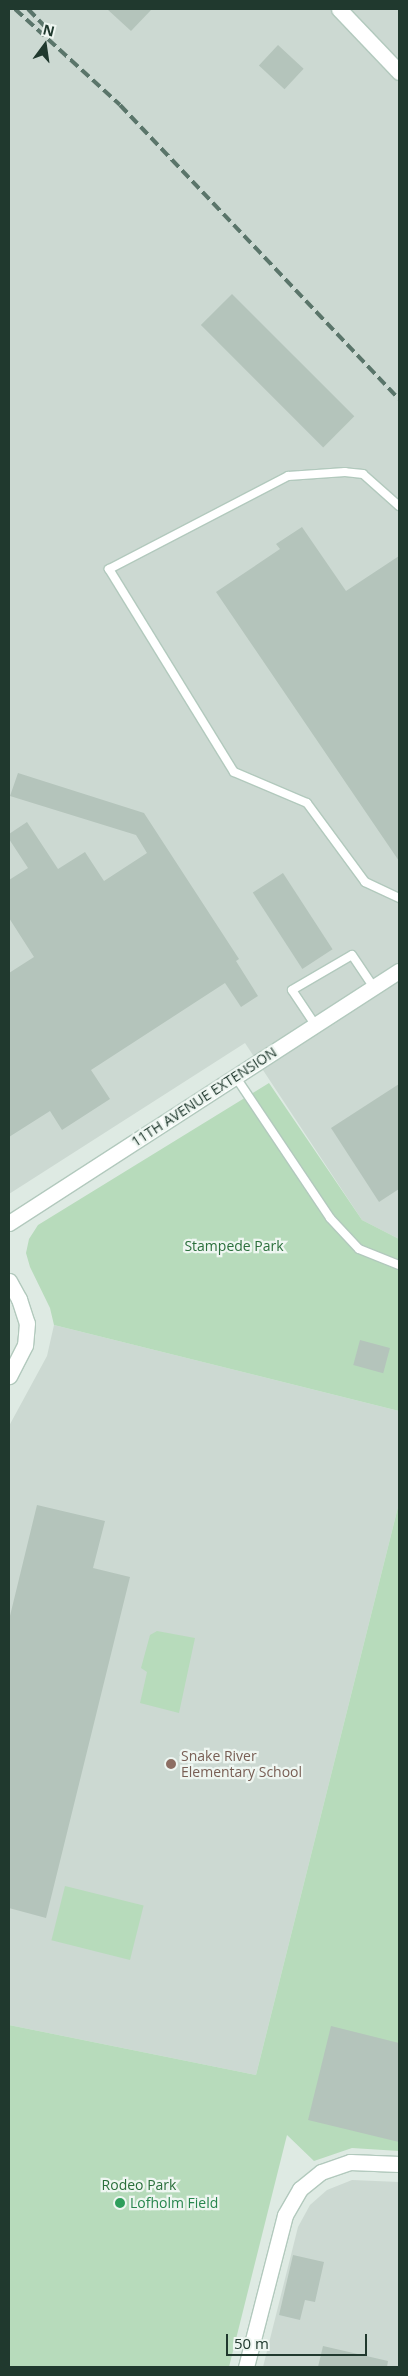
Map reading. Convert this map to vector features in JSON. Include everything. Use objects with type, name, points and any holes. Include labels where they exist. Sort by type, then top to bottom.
[{"type":"street","points":[[339,9],[399,72]]},
{"type":"street","name":"11TH AVENUE EXTENSION","points":[[9,1223],[399,971]]},
{"type":"street","points":[[9,1281],[19,1299],[27,1323],[25,1345],[9,1376]]},
{"type":"street","points":[[246,2367],[285,2215],[300,2189],[320,2172],[350,2162],[399,2164]]},
{"type":"lane","points":[[399,506],[364,474],[346,472],[288,476],[109,569],[234,772],[307,803],[365,882],[399,898]]},
{"type":"lane","points":[[316,1026],[292,990],[352,955],[374,988]]},
{"type":"lane","points":[[235,1076],[330,1218],[359,1249],[399,1265]]},
{"type":"shaded area","points":[[9,9],[399,9],[399,1239],[362,1220],[245,1043],[9,1194]]},
{"type":"shaded area","name":"Snake River Elementary School","points":[[54,1325],[399,1411],[399,1503],[256,2075],[9,2025],[9,1426],[47,1356]]},
{"type":"shaded area","points":[[352,2180],[399,2182],[399,2367],[263,2367],[298,2227],[310,2205],[327,2190]]},
{"type":"green space","name":"Stampede Park","points":[[269,1083],[362,1220],[399,1239],[399,1411],[54,1325],[50,1308],[30,1267],[26,1253],[29,1239],[38,1225]]},
{"type":"green space","name":"Rodeo Park","points":[[399,1503],[399,2151],[352,2148],[314,2161],[287,2135],[229,2367],[9,2367],[9,2025],[256,2075]]},
{"type":"green space","points":[[157,1631],[195,1638],[179,1713],[140,1703],[147,1672],[141,1668],[150,1635]]},
{"type":"green space","points":[[65,1886],[144,1906],[130,1960],[51,1940]]},
{"type":"building","points":[[107,9],[152,9],[131,31]]},
{"type":"building","points":[[278,45],[304,69],[285,89],[259,65]]},
{"type":"building","points":[[232,294],[354,416],[323,447],[201,325]]},
{"type":"building","points":[[302,527],[346,591],[399,556],[399,861],[216,592],[280,549],[276,544]]},
{"type":"building","points":[[18,773],[144,813],[239,959],[236,961],[258,996],[241,1007],[225,983],[91,1070],[110,1099],[62,1130],[50,1111],[9,1137],[9,973],[34,957],[9,918],[9,880],[28,868],[9,839],[9,834],[27,822],[58,869],[85,852],[104,881],[147,853],[136,835],[10,796]]},
{"type":"building","points":[[283,873],[333,949],[302,969],[253,893]]},
{"type":"building","points":[[399,1084],[399,1189],[379,1202],[331,1128]]},
{"type":"building","points":[[360,1340],[390,1348],[383,1373],[353,1365]]},
{"type":"building","points":[[37,1505],[105,1521],[93,1568],[130,1577],[46,1918],[9,1908],[9,1620]]},
{"type":"building","points":[[331,2026],[399,2043],[399,2142],[308,2120]]},
{"type":"building","points":[[293,2255],[324,2262],[315,2302],[305,2300],[300,2320],[279,2315]]},
{"type":"building","points":[[323,2346],[388,2361],[387,2367],[318,2367]]},
{"type":"railway","points":[[15,9],[120,105],[399,399]]},
{"type":"railway","points":[[28,9],[53,35]]},
{"type":"place","name":"Snake River Elementary School","points":[[171,1764]]},
{"type":"place","name":"Lofholm Field","points":[[120,2203]]}]
